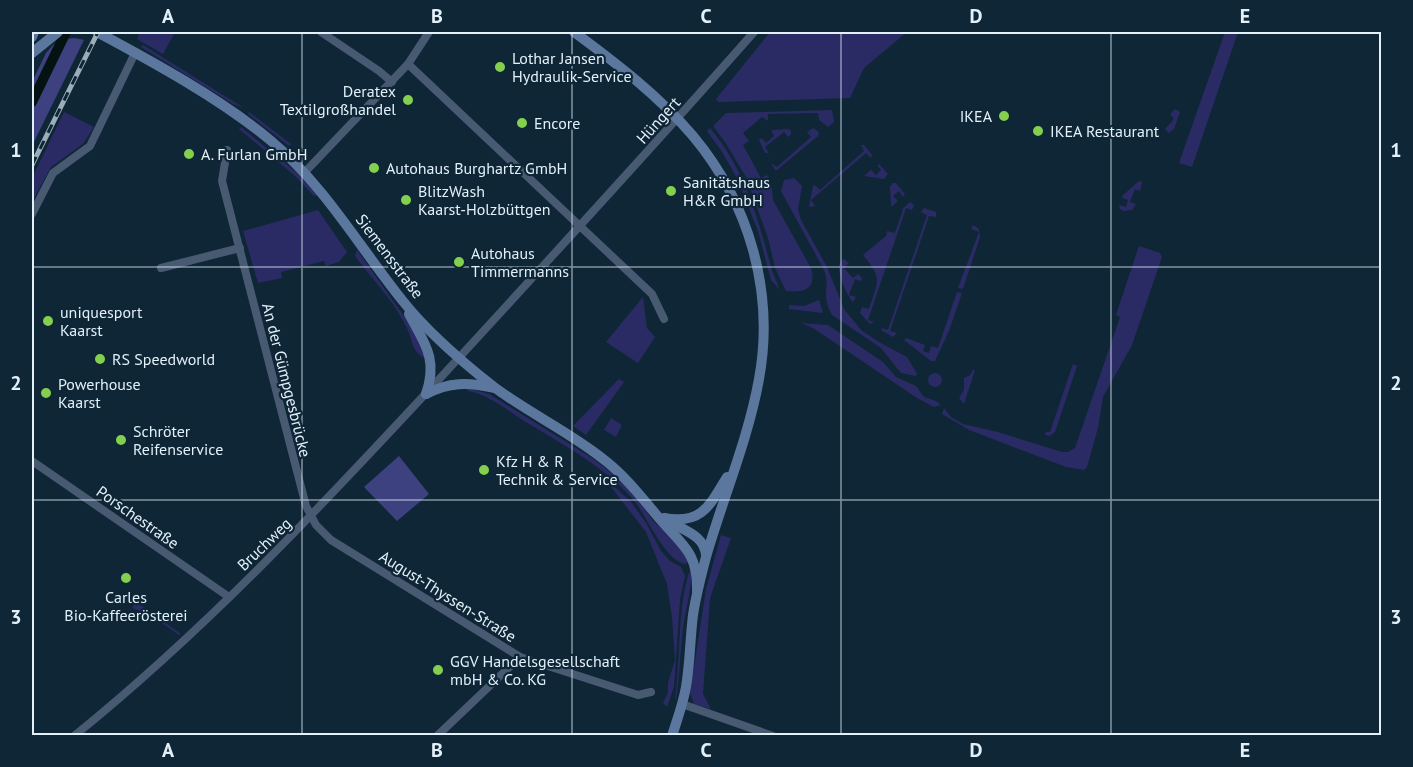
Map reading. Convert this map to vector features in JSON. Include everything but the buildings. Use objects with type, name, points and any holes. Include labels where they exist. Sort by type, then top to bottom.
[{"type":"street","points":[[32,37],[34,32]]},
{"type":"street","points":[[32,53],[56,32]]},
{"type":"street","name":"Siemensstraße","points":[[97,32],[243,119],[305,172],[331,203],[402,300],[458,358],[497,389],[609,463],[664,521],[686,546],[692,557],[696,570],[697,591]]},
{"type":"street","points":[[321,32],[379,70],[392,82]]},
{"type":"street","points":[[305,172],[408,64],[429,32]]},
{"type":"street","points":[[574,32],[634,79],[677,119],[707,154],[730,190],[750,237],[760,283],[763,308],[762,355],[753,405],[697,591],[682,704],[672,735]]},
{"type":"street","name":"Hüngert","points":[[458,358],[754,32]]},
{"type":"street","points":[[32,214],[52,173],[90,146],[135,53]]},
{"type":"street","points":[[408,64],[652,294],[664,319]]},
{"type":"street","name":"An der Gümpgesbrücke","points":[[227,150],[222,181],[306,506],[311,517]]},
{"type":"street","points":[[161,268],[240,248]]},
{"type":"street","points":[[402,300],[431,360],[430,381],[426,394]]},
{"type":"street","name":"Bruchweg","points":[[74,735],[141,680],[311,517],[458,358]]},
{"type":"street","points":[[426,394],[440,386],[453,384],[478,385],[497,389]]},
{"type":"street","points":[[664,521],[685,519],[703,512],[710,506],[738,459]]},
{"type":"street","name":"Porschestraße","points":[[32,461],[229,597]]},
{"type":"street","name":"August-Thyssen-Straße","points":[[311,517],[331,540],[520,657],[638,695],[651,692]]},
{"type":"street","name":"Siemensstraße","points":[[664,521],[698,537],[705,548],[706,558]]},
{"type":"street","points":[[437,735],[520,657]]},
{"type":"street","points":[[682,704],[773,735]]},
{"type":"shaded area","points":[[140,32],[175,32],[163,54],[137,39]]},
{"type":"shaded area","points":[[770,32],[907,32],[864,68],[850,98],[718,102],[716,99]]},
{"type":"shaded area","points":[[1225,32],[1238,32],[1192,167],[1179,163]]},
{"type":"shaded area","points":[[75,38],[84,40],[32,146],[32,82],[46,53],[54,44]]},
{"type":"shaded area","points":[[143,45],[244,108],[233,104],[141,47]]},
{"type":"shaded area","points":[[1175,109],[1180,112],[1174,129],[1169,133],[1165,129],[1174,119],[1170,114]]},
{"type":"shaded area","points":[[832,110],[834,122],[828,127],[819,120],[818,113],[768,114],[768,121],[762,117],[743,133],[749,141],[743,145],[761,178],[767,175],[771,182],[773,200],[811,268],[812,281],[807,288],[786,291],[775,268],[768,238],[746,177],[713,126],[726,113]]},
{"type":"shaded area","points":[[64,112],[94,127],[83,144],[51,167],[32,202],[32,178]]},
{"type":"shaded area","points":[[249,112],[291,144],[289,146],[248,114]]},
{"type":"shaded area","points":[[241,127],[297,173],[317,195],[314,196],[295,176],[239,129]]},
{"type":"shaded area","points":[[710,128],[722,143],[741,177],[761,230],[779,289],[771,280],[758,231],[737,178],[707,131]]},
{"type":"shaded area","points":[[813,128],[819,132],[818,136],[775,170],[771,163],[777,167],[811,137],[807,132]]},
{"type":"shaded area","points":[[788,129],[791,134],[788,137],[784,132],[765,147],[769,153],[765,153],[759,140],[762,138],[766,143],[774,136],[771,130]]},
{"type":"shaded area","points":[[861,145],[864,145],[872,155],[871,158],[866,153],[811,200],[815,206],[809,207],[813,186],[815,185],[820,190],[864,151]]},
{"type":"shaded area","points":[[879,164],[888,174],[884,179],[864,176],[871,170],[876,175],[881,170],[877,165]]},
{"type":"shaded area","points":[[794,178],[802,186],[798,209],[801,220],[827,267],[844,309],[861,330],[907,357],[916,376],[901,373],[881,348],[832,315],[828,308],[824,270],[781,191],[784,180]]},
{"type":"shaded area","points":[[1139,181],[1142,182],[1140,191],[1135,189],[1130,202],[1136,204],[1132,210],[1123,211],[1119,205],[1126,207],[1128,200],[1122,198],[1123,195]]},
{"type":"shaded area","points":[[896,183],[905,194],[903,197],[899,191],[893,196],[898,201],[891,207],[890,186]]},
{"type":"shaded area","points":[[910,202],[914,205],[912,210],[906,208],[868,320],[874,322],[870,324],[860,313],[862,307],[869,309],[877,280],[874,270],[863,255],[886,236],[887,231],[895,233],[902,209]]},
{"type":"shaded area","points":[[924,208],[936,212],[936,217],[929,216],[890,331],[897,333],[893,337],[881,330],[882,328],[888,330],[927,215],[921,212]]},
{"type":"shaded area","points":[[318,210],[347,252],[339,262],[326,266],[324,261],[281,272],[282,278],[258,283],[243,231]]},
{"type":"shaded area","points":[[973,225],[979,229],[980,237],[963,289],[958,288],[979,232],[971,229]]},
{"type":"shaded area","points":[[1139,246],[1160,253],[1162,257],[1132,345],[1103,397],[1098,428],[1087,467],[1084,470],[1066,467],[969,430],[942,414],[944,408],[951,417],[963,424],[998,432],[1062,452],[1075,448],[1120,317],[1116,315]]},
{"type":"shaded area","points":[[357,250],[413,329],[426,359],[415,349],[396,309],[355,256]]},
{"type":"shaded area","points":[[844,259],[849,263],[844,268],[853,278],[858,274],[862,278],[861,281],[855,279],[849,295],[856,297],[853,302],[846,291],[839,271],[839,266]]},
{"type":"shaded area","points":[[957,292],[962,293],[949,331],[935,361],[931,361],[904,340],[906,338],[925,345],[923,351],[929,353],[931,346],[938,348]]},
{"type":"shaded area","points":[[643,297],[647,328],[655,337],[638,363],[606,342]]},
{"type":"shaded area","points":[[819,300],[823,313],[789,309],[789,305],[804,306]]},
{"type":"shaded area","points":[[801,323],[828,325],[883,362],[896,377],[916,386],[924,397],[941,405],[934,407],[917,398],[813,328]]},
{"type":"shaded area","points":[[1073,364],[1077,366],[1055,432],[1050,436],[1045,435],[1046,432],[1050,432]]},
{"type":"shaded area","points":[[975,370],[964,404],[959,398],[964,390],[964,378]]},
{"type":"shaded area","points":[[935,373],[940,375],[942,380],[940,385],[935,387],[930,385],[928,380],[930,375]]},
{"type":"shaded area","points":[[619,379],[624,382],[586,435],[573,426]]},
{"type":"shaded area","points":[[467,388],[489,394],[592,458],[614,475],[639,500],[653,521],[676,541],[689,560],[686,564],[670,555],[632,498],[608,475],[497,403],[468,391]]},
{"type":"shaded area","points":[[611,418],[622,425],[616,437],[604,430]]},
{"type":"shaded area","points":[[399,456],[429,494],[397,521],[364,487]]},
{"type":"shaded area","points":[[601,474],[631,502],[646,523],[661,551],[670,561],[681,567],[685,576],[680,600],[674,687],[667,707],[663,703],[668,693],[668,683],[675,660],[667,584],[646,532]]},
{"type":"shaded area","points":[[721,535],[731,538],[710,598],[703,694],[711,709],[694,704],[690,693],[706,589]]},
{"type":"shaded area","points":[[691,568],[691,583],[675,699],[683,596]]},
{"type":"shaded area","points":[[136,602],[181,634],[179,635],[152,616],[132,608]]},
{"type":"waterway","points":[[32,102],[66,32]]},
{"type":"railway","points":[[32,165],[98,32]]},
{"type":"place","name":"Lothar Jansen Hydraulik-Service","points":[[500,67]]},
{"type":"place","name":"Deratex Textilgroßhandel","points":[[408,100]]},
{"type":"place","name":"IKEA","points":[[1004,116]]},
{"type":"place","name":"Encore","points":[[522,123]]},
{"type":"place","name":"IKEA Restaurant","points":[[1038,131]]},
{"type":"place","name":"A. Furlan GmbH","points":[[189,154]]},
{"type":"place","name":"Autohaus Burghartz GmbH","points":[[374,168]]},
{"type":"place","name":"Sanitätshaus H&R GmbH","points":[[671,191]]},
{"type":"place","name":"BlitzWash Kaarst-Holzbüttgen","points":[[406,200]]},
{"type":"place","name":"Autohaus Timmermanns","points":[[459,262]]},
{"type":"place","name":"uniquesport Kaarst","points":[[48,321]]},
{"type":"place","name":"RS Speedworld","points":[[100,359]]},
{"type":"place","name":"Powerhouse Kaarst","points":[[46,393]]},
{"type":"place","name":"Schröter Reifenservice","points":[[121,440]]},
{"type":"place","name":"Kfz H & R Technik & Service","points":[[484,470]]},
{"type":"place","name":"Carles Bio-Kaffeerösterei","points":[[126,578]]},
{"type":"place","name":"GGV Handelsgesellschaft mbH & Co. KG","points":[[438,670]]}]
